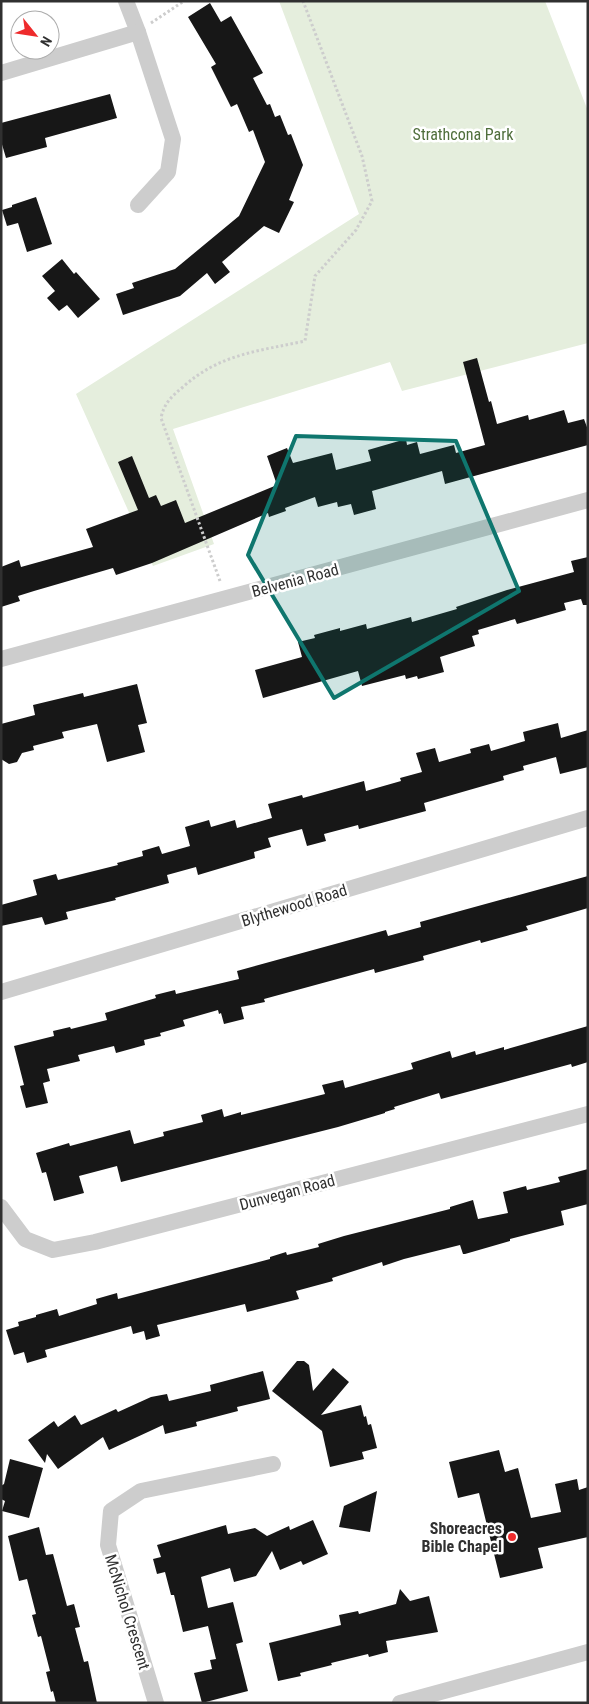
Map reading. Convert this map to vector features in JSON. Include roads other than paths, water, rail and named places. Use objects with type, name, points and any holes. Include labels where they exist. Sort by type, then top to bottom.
[{"type":"street","points":[[126,1],[173,139],[168,172],[138,206]]},
{"type":"street","points":[[1,73],[138,32]]},
{"type":"street","name":"Belvenia Road","points":[[1,659],[588,500]]},
{"type":"street","name":"Blythewood Road","points":[[1,992],[588,818]]},
{"type":"street","name":"Dunvegan Road","points":[[1,1207],[25,1239],[53,1250],[95,1242],[588,1114]]},
{"type":"street","name":"McNichol Crescent","points":[[156,1703],[108,1545],[111,1511],[141,1491],[273,1464]]},
{"type":"street","points":[[400,1703],[588,1652]]},
{"type":"place","name":"Shoreacres Bible Chapel","points":[[512,1537]]},
{"type":"park label","name":"Strathcona Park","points":[[463,134]]}]
